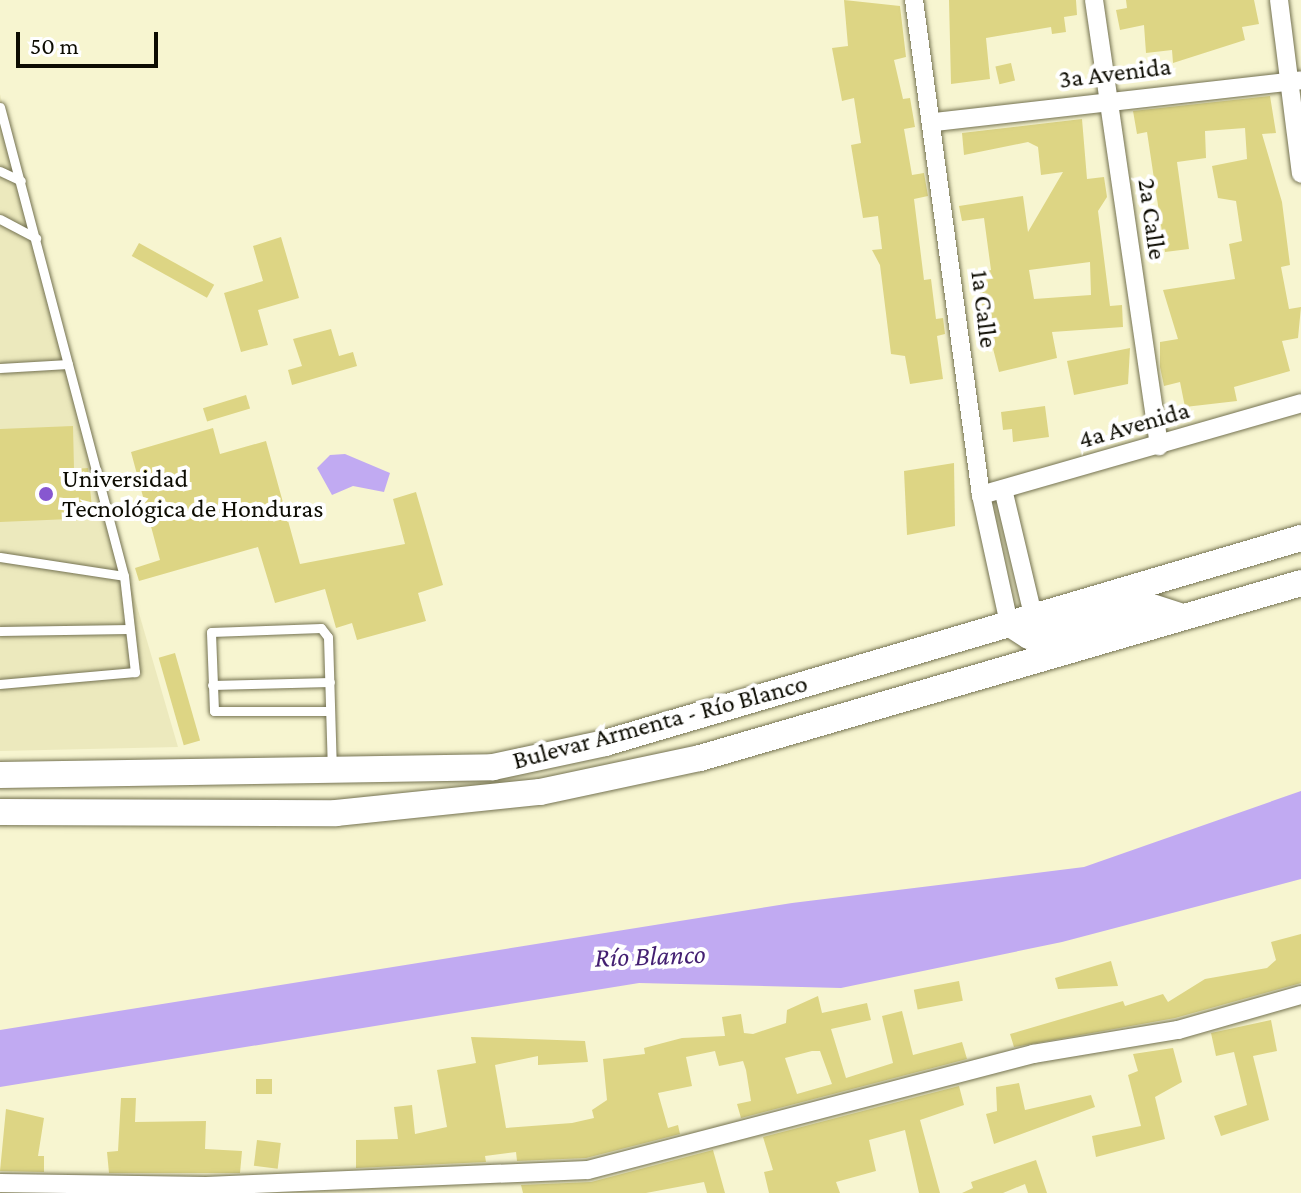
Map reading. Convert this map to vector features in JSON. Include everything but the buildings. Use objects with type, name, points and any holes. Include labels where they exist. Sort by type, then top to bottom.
[{"type":"main road","name":"Bulevar Armenta - Río Blanco","points":[[0,775],[152,775],[493,767],[605,743],[1301,538]]},
{"type":"main road","name":"Bulevar Armenta - Río Blanco","points":[[0,812],[336,813],[540,792],[743,746],[1179,616],[1301,583]]},
{"type":"main road","points":[[1021,619],[1029,636],[1143,604],[1179,616]]},
{"type":"main road","points":[[0,792],[122,793],[149,786],[152,775]]},
{"type":"street","name":"1a Calle","points":[[914,0],[935,122],[981,495],[1021,619]]},
{"type":"street","name":"2a Calle","points":[[1094,0],[1159,446]]},
{"type":"street","points":[[1279,0],[1295,80],[1301,174]]},
{"type":"street","name":"3a Avenida","points":[[935,122],[1108,99],[1295,80]]},
{"type":"street","name":"4a Avenida","points":[[981,495],[1301,403]]},
{"type":"street","points":[[1003,489],[1021,619]]},
{"type":"street","points":[[0,1183],[206,1186],[588,1170],[1033,1054],[1178,1030],[1301,995]]},
{"type":"lane","points":[[0,109],[124,576],[135,672],[123,678],[0,684]]},
{"type":"lane","points":[[0,171],[21,181]]},
{"type":"lane","points":[[0,219],[36,238]]},
{"type":"lane","points":[[0,368],[68,364]]},
{"type":"lane","points":[[0,557],[124,576]]},
{"type":"lane","points":[[330,711],[221,715],[212,685],[209,637],[216,628],[313,626],[328,637],[332,772]]},
{"type":"lane","points":[[0,631],[129,629]]},
{"type":"lane","points":[[212,685],[330,682]]},
{"type":"shaded area","points":[[0,94],[59,339],[178,747],[0,751]]},
{"type":"water","points":[[345,454],[390,473],[384,492],[353,486],[332,495],[317,468],[330,455]]},
{"type":"water","name":"Río Blanco","points":[[1301,791],[1301,879],[1062,942],[841,988],[639,983],[0,1087],[0,1030],[792,903],[1084,867]]},
{"type":"place","name":"Universidad Tecnológica de Honduras","points":[[46,494]]}]
